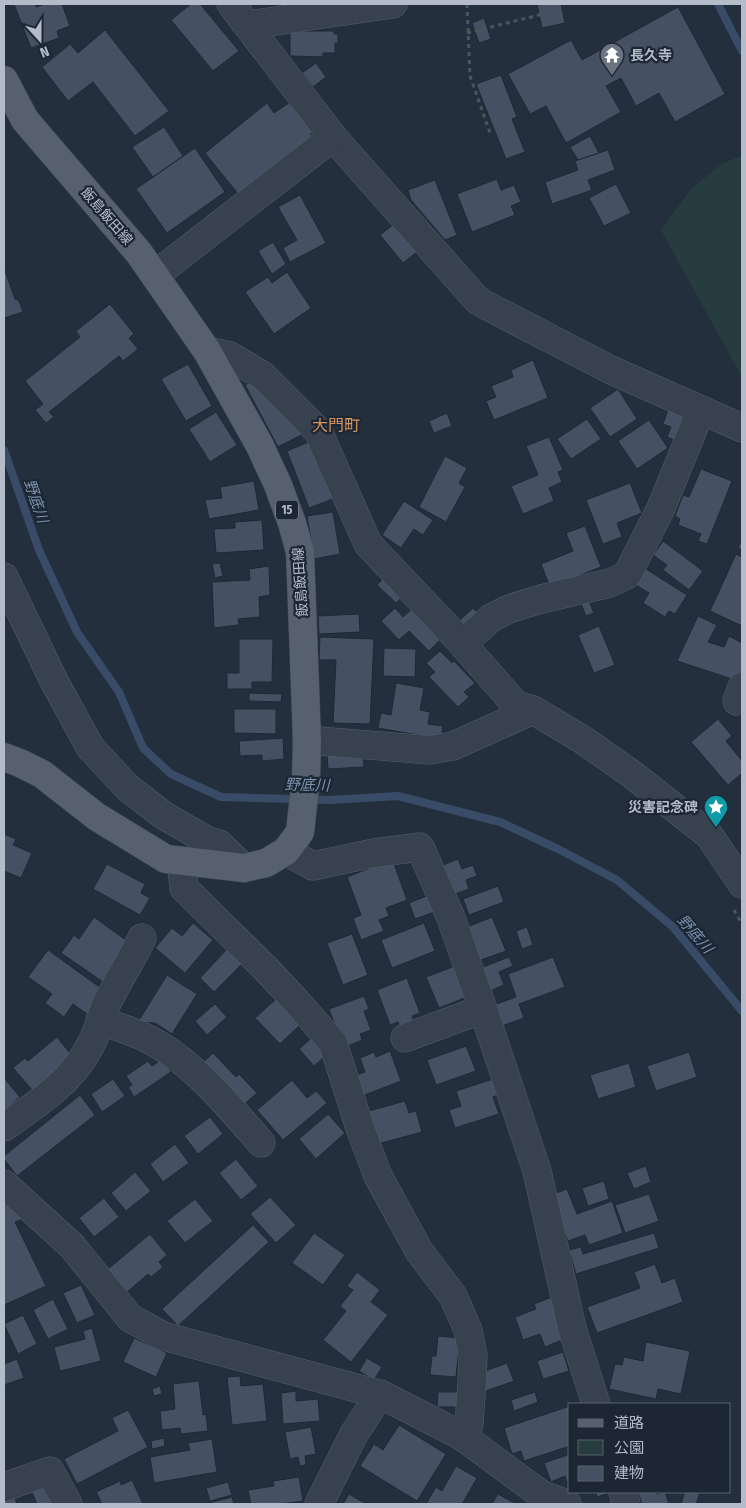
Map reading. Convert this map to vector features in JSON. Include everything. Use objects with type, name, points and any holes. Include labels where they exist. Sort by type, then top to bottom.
[{"type":"main road","name":"飯島飯田線","points":[[4,80],[25,120],[140,253],[155,275],[207,352],[264,454],[278,485],[292,522],[300,552],[307,740],[306,778],[293,842]]},
{"type":"main road","points":[[4,757],[42,774],[97,817],[166,859],[244,868],[266,863],[293,842]]},
{"type":"street","points":[[231,4],[333,137],[478,301],[610,370],[742,428]]},
{"type":"street","points":[[248,25],[393,4]]},
{"type":"street","points":[[155,275],[333,137]]},
{"type":"street","points":[[207,352],[230,356],[262,375],[318,430],[368,544],[459,640],[516,705],[532,710],[583,740],[633,775],[709,835],[742,884]]},
{"type":"street","points":[[470,637],[491,618],[509,608],[541,598],[610,583],[628,575],[661,508],[701,410]]},
{"type":"street","points":[[4,577],[54,681],[90,747],[127,787],[162,815],[208,841],[219,844],[244,868]]},
{"type":"street","points":[[307,740],[430,750],[452,746],[532,710]]},
{"type":"street","points":[[293,842],[313,866],[374,852],[420,847],[451,918],[537,1171],[572,1328],[596,1403]]},
{"type":"street","points":[[181,861],[184,888],[298,1002],[333,1044],[360,1128],[378,1176],[419,1251],[453,1296],[468,1330],[473,1356],[469,1424],[464,1438]]},
{"type":"street","points":[[4,1127],[31,1109],[64,1082],[81,1063],[97,1034],[107,1003],[142,938]]},
{"type":"street","points":[[405,1038],[483,1008]]},
{"type":"street","points":[[100,1021],[149,1039],[179,1059],[215,1091],[261,1143]]},
{"type":"street","points":[[4,1184],[72,1246],[130,1318],[163,1336],[380,1394],[464,1438],[542,1495],[566,1504]]},
{"type":"street","points":[[319,1504],[354,1434],[380,1394]]},
{"type":"street","points":[[4,1487],[50,1471],[68,1504]]},
{"type":"path","points":[[467,4],[470,76],[491,136]]},
{"type":"path","points":[[467,33],[547,13]]},
{"type":"green space","points":[[742,156],[742,377],[661,230],[691,189],[723,163]]},
{"type":"building","points":[[14,4],[35,4],[36,7],[45,4],[62,4],[70,26],[57,31],[59,38],[31,48]]},
{"type":"building","points":[[191,4],[200,4],[239,51],[213,71],[171,20]]},
{"type":"building","points":[[537,4],[561,4],[565,23],[542,28]]},
{"type":"building","name":"長久寺","points":[[678,7],[725,94],[675,122],[659,93],[636,106],[621,78],[606,86],[621,112],[566,143],[546,106],[530,114],[508,74],[571,40],[582,60]]},
{"type":"building","points":[[484,18],[491,39],[479,43],[472,23]]},
{"type":"building","points":[[105,30],[169,111],[135,136],[93,82],[68,101],[42,67],[70,44],[78,53]]},
{"type":"building","points":[[290,31],[334,31],[334,34],[338,34],[338,43],[335,43],[335,53],[323,53],[323,57],[290,56]]},
{"type":"building","points":[[316,63],[326,77],[313,87],[302,73]]},
{"type":"building","points":[[501,75],[517,117],[512,119],[525,152],[506,159],[476,84]]},
{"type":"building","points":[[267,103],[274,113],[289,103],[312,131],[309,144],[239,195],[205,153]]},
{"type":"building","points":[[164,127],[183,156],[153,177],[132,147]]},
{"type":"building","points":[[590,136],[599,153],[578,160],[570,147]]},
{"type":"building","points":[[195,148],[225,192],[167,233],[136,189]]},
{"type":"building","points":[[608,150],[615,170],[588,180],[592,190],[552,204],[545,182],[578,170],[575,161]]},
{"type":"building","points":[[497,179],[501,190],[514,185],[521,202],[511,206],[515,215],[472,232],[457,194]]},
{"type":"building","points":[[435,180],[457,235],[445,240],[411,200],[408,190]]},
{"type":"building","points":[[616,184],[631,213],[604,226],[589,198]]},
{"type":"building","points":[[300,195],[326,243],[290,262],[283,248],[297,240],[278,207]]},
{"type":"building","points":[[394,224],[417,252],[403,263],[380,235]]},
{"type":"building","points":[[273,242],[286,264],[272,274],[258,251]]},
{"type":"building","points":[[4,268],[15,299],[19,301],[23,312],[4,318]]},
{"type":"building","points":[[287,272],[311,308],[274,334],[245,292],[268,277],[272,283]]},
{"type":"building","points":[[110,304],[134,334],[129,338],[138,349],[123,361],[119,356],[49,412],[54,417],[46,423],[35,410],[43,404],[25,381],[80,337],[76,331]]},
{"type":"building","points":[[533,360],[548,398],[494,420],[486,401],[496,397],[491,386],[513,377],[511,370]]},
{"type":"building","points":[[188,364],[212,406],[186,421],[161,379]]},
{"type":"building","points":[[254,380],[307,432],[278,447],[245,385]]},
{"type":"building","points":[[618,389],[637,419],[610,437],[590,408]]},
{"type":"building","points":[[668,410],[688,418],[679,442],[667,437],[671,427],[663,424]]},
{"type":"building","points":[[216,412],[237,445],[210,462],[189,429]]},
{"type":"building","points":[[447,413],[452,426],[434,433],[429,421]]},
{"type":"building","points":[[587,419],[601,439],[571,459],[557,439]]},
{"type":"building","points":[[649,420],[668,448],[637,469],[618,441]]},
{"type":"building","points":[[549,437],[563,470],[558,472],[562,482],[549,488],[554,501],[523,514],[511,486],[538,475],[526,446]]},
{"type":"building","points":[[311,441],[338,497],[309,508],[287,451]]},
{"type":"building","points":[[445,456],[467,468],[459,483],[465,487],[446,522],[419,507]]},
{"type":"building","points":[[701,469],[732,481],[707,544],[698,541],[701,534],[678,525],[680,519],[675,516],[683,495],[689,497]]},
{"type":"building","points":[[254,481],[259,510],[209,519],[205,500],[222,498],[220,487]]},
{"type":"building","points":[[630,483],[642,513],[617,523],[622,537],[603,544],[586,500]]},
{"type":"building","points":[[404,501],[433,520],[423,535],[414,529],[401,548],[382,535]]},
{"type":"building","points":[[333,512],[340,554],[314,559],[307,516]]},
{"type":"building","points":[[262,520],[264,550],[216,553],[214,529],[235,528],[235,522]]},
{"type":"building","points":[[585,526],[601,567],[550,587],[541,564],[573,551],[566,533]]},
{"type":"building","points":[[742,539],[742,550],[738,548]]},
{"type":"building","points":[[663,541],[703,571],[689,590],[663,570],[667,565],[653,555]]},
{"type":"building","points":[[736,554],[742,557],[742,626],[710,611]]},
{"type":"building","points":[[220,563],[223,576],[215,578],[212,564]]},
{"type":"building","points":[[269,566],[270,595],[259,597],[260,617],[238,619],[239,625],[214,628],[212,582],[250,580],[249,569]]},
{"type":"building","points":[[646,569],[687,595],[675,614],[669,611],[665,617],[643,603],[649,593],[636,585]]},
{"type":"building","points":[[385,577],[404,595],[396,603],[377,585]]},
{"type":"building","points":[[589,601],[594,613],[586,616],[581,604]]},
{"type":"building","points":[[415,606],[444,636],[429,651],[409,631],[399,640],[381,621],[395,608],[403,617]]},
{"type":"building","points":[[473,608],[482,617],[467,630],[459,621]]},
{"type":"building","points":[[359,614],[360,632],[319,634],[318,616]]},
{"type":"building","points":[[698,616],[717,625],[708,642],[724,647],[729,636],[742,643],[742,673],[738,681],[677,661]]},
{"type":"building","points":[[599,626],[615,665],[594,673],[578,635]]},
{"type":"building","points":[[320,637],[374,639],[370,724],[333,723],[336,660],[319,660]]},
{"type":"building","points":[[239,639],[273,639],[272,682],[252,682],[252,689],[227,689],[227,673],[239,673]]},
{"type":"building","points":[[384,648],[416,649],[415,677],[383,676]]},
{"type":"building","points":[[440,651],[452,663],[454,661],[475,683],[464,692],[469,697],[458,707],[429,677],[435,672],[426,663]]},
{"type":"building","points":[[396,683],[424,688],[420,710],[430,712],[428,724],[443,726],[441,739],[378,728],[381,713],[391,715]]},
{"type":"building","points":[[249,693],[282,694],[281,702],[249,701]]},
{"type":"building","points":[[234,709],[276,709],[276,734],[234,733]]},
{"type":"building","points":[[718,719],[732,736],[726,741],[742,761],[742,773],[728,785],[691,742]]},
{"type":"building","points":[[283,738],[284,759],[262,761],[262,755],[240,756],[239,741]]},
{"type":"building","points":[[363,750],[364,767],[328,769],[327,752]]},
{"type":"building","points":[[4,834],[16,839],[13,845],[32,853],[21,878],[4,871]]},
{"type":"building","points":[[458,859],[462,869],[473,865],[477,876],[466,880],[469,889],[455,894],[441,866]]},
{"type":"building","points":[[386,862],[394,864],[407,900],[386,908],[389,916],[379,920],[384,931],[361,940],[353,918],[361,915],[347,877]]},
{"type":"building","points":[[107,864],[145,884],[141,893],[150,898],[140,915],[93,889]]},
{"type":"building","points":[[498,886],[504,902],[469,915],[463,899]]},
{"type":"building","points":[[429,895],[435,912],[415,919],[409,903]]},
{"type":"building","points":[[94,917],[130,943],[103,982],[61,953],[74,935],[79,939]]},
{"type":"building","points":[[492,917],[506,951],[478,961],[465,928]]},
{"type":"building","points":[[193,923],[213,940],[185,973],[155,948],[172,928],[182,936]]},
{"type":"building","points":[[424,923],[435,951],[392,968],[381,940]]},
{"type":"building","points":[[527,927],[533,945],[522,949],[516,931]]},
{"type":"building","points":[[352,934],[368,975],[343,985],[327,943]]},
{"type":"building","points":[[227,949],[242,964],[214,992],[200,978]]},
{"type":"building","points":[[48,950],[105,991],[87,1014],[73,1004],[64,1017],[45,1003],[52,994],[28,977]]},
{"type":"building","points":[[509,957],[513,966],[499,972],[504,985],[487,992],[478,969]]},
{"type":"building","points":[[553,957],[565,987],[519,1004],[524,1018],[502,1026],[494,1005],[516,997],[508,974]]},
{"type":"building","points":[[455,966],[467,997],[439,1008],[426,977]]},
{"type":"building","points":[[167,975],[197,994],[172,1034],[155,1023],[138,1022]]},
{"type":"building","points":[[407,978],[420,1013],[412,1016],[414,1021],[400,1027],[398,1022],[390,1025],[377,990]]},
{"type":"building","points":[[364,996],[369,1009],[364,1011],[371,1030],[360,1034],[362,1040],[343,1048],[329,1009]]},
{"type":"building","points":[[276,999],[300,1025],[280,1044],[255,1018]]},
{"type":"building","points":[[215,1004],[227,1017],[207,1035],[195,1021]]},
{"type":"building","points":[[315,1035],[330,1052],[314,1066],[299,1049]]},
{"type":"building","points":[[57,1037],[73,1057],[33,1091],[13,1068],[25,1058],[28,1061]]},
{"type":"building","points":[[466,1046],[476,1071],[436,1085],[427,1060]]},
{"type":"building","points":[[390,1051],[401,1081],[362,1096],[354,1076],[365,1072],[360,1058],[374,1052],[376,1057]]},
{"type":"building","points":[[689,1052],[697,1077],[656,1091],[647,1066]]},
{"type":"building","points":[[213,1053],[236,1077],[239,1074],[257,1093],[241,1107],[201,1064]]},
{"type":"building","points":[[162,1059],[171,1072],[134,1097],[128,1087],[132,1085],[126,1076],[148,1061],[152,1066]]},
{"type":"building","points":[[629,1063],[636,1087],[598,1099],[590,1075]]},
{"type":"building","points":[[4,1078],[20,1097],[4,1111]]},
{"type":"building","points":[[113,1079],[125,1096],[102,1112],[91,1094]]},
{"type":"building","points":[[493,1079],[498,1095],[493,1097],[499,1114],[455,1128],[449,1110],[461,1106],[456,1091]]},
{"type":"building","points":[[292,1080],[307,1098],[316,1091],[327,1103],[283,1140],[257,1110]]},
{"type":"building","points":[[80,1095],[95,1115],[17,1176],[4,1159],[4,1156]]},
{"type":"building","points":[[405,1101],[409,1113],[416,1111],[422,1132],[374,1145],[365,1112]]},
{"type":"building","points":[[328,1114],[345,1133],[316,1159],[299,1139]]},
{"type":"building","points":[[210,1117],[223,1134],[198,1154],[184,1136]]},
{"type":"building","points":[[175,1144],[189,1163],[163,1182],[150,1164]]},
{"type":"building","points":[[236,1159],[258,1186],[241,1200],[219,1173]]},
{"type":"building","points":[[646,1166],[651,1182],[634,1189],[627,1173]]},
{"type":"building","points":[[135,1172],[151,1191],[126,1211],[111,1193]]},
{"type":"building","points":[[604,1181],[609,1199],[588,1206],[582,1188]]},
{"type":"building","points":[[567,1189],[577,1214],[612,1201],[623,1233],[589,1245],[585,1235],[568,1241],[551,1195]]},
{"type":"building","points":[[649,1194],[659,1221],[625,1233],[615,1205]]},
{"type":"building","points":[[270,1197],[296,1225],[276,1243],[250,1214]]},
{"type":"building","points":[[104,1198],[119,1217],[94,1237],[79,1218]]},
{"type":"building","points":[[195,1199],[213,1221],[185,1243],[167,1221]]},
{"type":"building","points":[[4,1200],[26,1218],[15,1222],[46,1286],[4,1305]]},
{"type":"building","points":[[253,1225],[269,1242],[178,1326],[162,1309]]},
{"type":"building","points":[[314,1233],[345,1255],[323,1285],[292,1263]]},
{"type":"building","points":[[654,1233],[659,1248],[576,1274],[569,1250],[581,1247],[583,1254]]},
{"type":"building","points":[[150,1234],[167,1255],[159,1262],[163,1267],[151,1277],[148,1274],[127,1292],[108,1269]]},
{"type":"building","points":[[655,1264],[662,1283],[675,1278],[683,1302],[597,1333],[587,1307],[640,1288],[634,1272]]},
{"type":"building","points":[[357,1272],[380,1290],[371,1302],[388,1315],[351,1362],[323,1340],[346,1311],[340,1306],[353,1290],[347,1286]]},
{"type":"building","points":[[81,1285],[95,1315],[77,1323],[63,1293]]},
{"type":"building","points":[[552,1297],[567,1338],[545,1347],[540,1334],[523,1340],[515,1317],[536,1309],[534,1304]]},
{"type":"building","points":[[53,1299],[68,1329],[48,1339],[33,1310]]},
{"type":"building","points":[[23,1315],[37,1344],[18,1354],[4,1324]]},
{"type":"building","points":[[92,1328],[101,1361],[60,1371],[54,1347],[85,1339],[83,1331]]},
{"type":"building","points":[[438,1336],[460,1338],[456,1377],[430,1375],[432,1356],[436,1356]]},
{"type":"building","points":[[134,1338],[167,1353],[156,1377],[123,1362]]},
{"type":"building","points":[[646,1342],[690,1351],[681,1394],[658,1389],[656,1399],[609,1389],[615,1364],[622,1365],[624,1357],[643,1361]]},
{"type":"building","points":[[563,1352],[569,1371],[543,1379],[537,1361]]},
{"type":"building","points":[[367,1358],[382,1367],[374,1380],[359,1371]]},
{"type":"building","points":[[17,1359],[24,1378],[4,1385],[4,1364]]},
{"type":"building","points":[[507,1363],[514,1381],[486,1391],[480,1373]]},
{"type":"building","points":[[240,1376],[241,1386],[263,1384],[267,1421],[232,1425],[227,1377]]},
{"type":"building","points":[[199,1381],[203,1415],[206,1414],[208,1431],[181,1434],[180,1428],[162,1430],[160,1411],[175,1409],[173,1384]]},
{"type":"building","points":[[160,1386],[162,1394],[154,1396],[152,1389]]},
{"type":"building","points":[[296,1391],[296,1401],[318,1399],[320,1421],[283,1424],[281,1393]]},
{"type":"building","points":[[438,1392],[460,1392],[459,1407],[437,1407]]},
{"type":"building","points":[[535,1392],[538,1402],[514,1411],[511,1400]]},
{"type":"building","points":[[568,1407],[568,1447],[524,1461],[521,1451],[512,1454],[504,1428]]},
{"type":"building","points":[[128,1410],[148,1447],[77,1484],[64,1459],[118,1431],[112,1418]]},
{"type":"building","points":[[399,1425],[446,1454],[417,1501],[360,1466],[374,1444],[383,1450]]},
{"type":"building","points":[[311,1427],[316,1454],[305,1456],[306,1465],[300,1466],[298,1457],[290,1459],[285,1432]]},
{"type":"building","points":[[164,1438],[165,1446],[152,1449],[151,1441]]},
{"type":"building","points":[[212,1439],[217,1472],[154,1483],[150,1457],[190,1450],[188,1443]]},
{"type":"building","points":[[568,1455],[568,1484],[565,1476],[551,1482],[544,1463]]},
{"type":"building","points":[[456,1466],[477,1478],[462,1504],[426,1504],[436,1487],[442,1491]]},
{"type":"building","points":[[299,1477],[303,1501],[280,1504],[251,1504],[248,1490],[274,1486],[273,1481]]},
{"type":"building","points":[[132,1480],[143,1504],[102,1504],[96,1492],[120,1481],[121,1485]]},
{"type":"building","points":[[228,1482],[232,1495],[210,1501],[206,1488]]},
{"type":"building","points":[[46,1483],[55,1504],[37,1504],[31,1490]]},
{"type":"building","points":[[596,1493],[609,1493],[597,1497]]},
{"type":"building","points":[[638,1493],[665,1493],[669,1504],[642,1504]]},
{"type":"building","points":[[685,1493],[700,1493],[696,1504],[681,1504]]},
{"type":"building","points":[[14,1494],[17,1504],[4,1504],[4,1497]]},
{"type":"building","points":[[349,1494],[366,1504],[343,1504]]},
{"type":"building","points":[[498,1494],[516,1504],[492,1504]]},
{"type":"building","points":[[232,1497],[234,1504],[205,1504]]},
{"type":"waterway","points":[[718,4],[742,51]]},
{"type":"waterway","name":"野底川","points":[[4,450],[39,550],[77,632],[119,692],[143,748],[171,774],[221,797],[331,800],[398,796],[500,822],[558,849],[617,880],[673,927],[742,1011]]},
{"type":"place","name":"長久寺","points":[[612,76]]},
{"type":"place","name":"災害記念碑","points":[[716,828]]},
{"type":"district","name":"大門町","points":[[336,425]]}]
